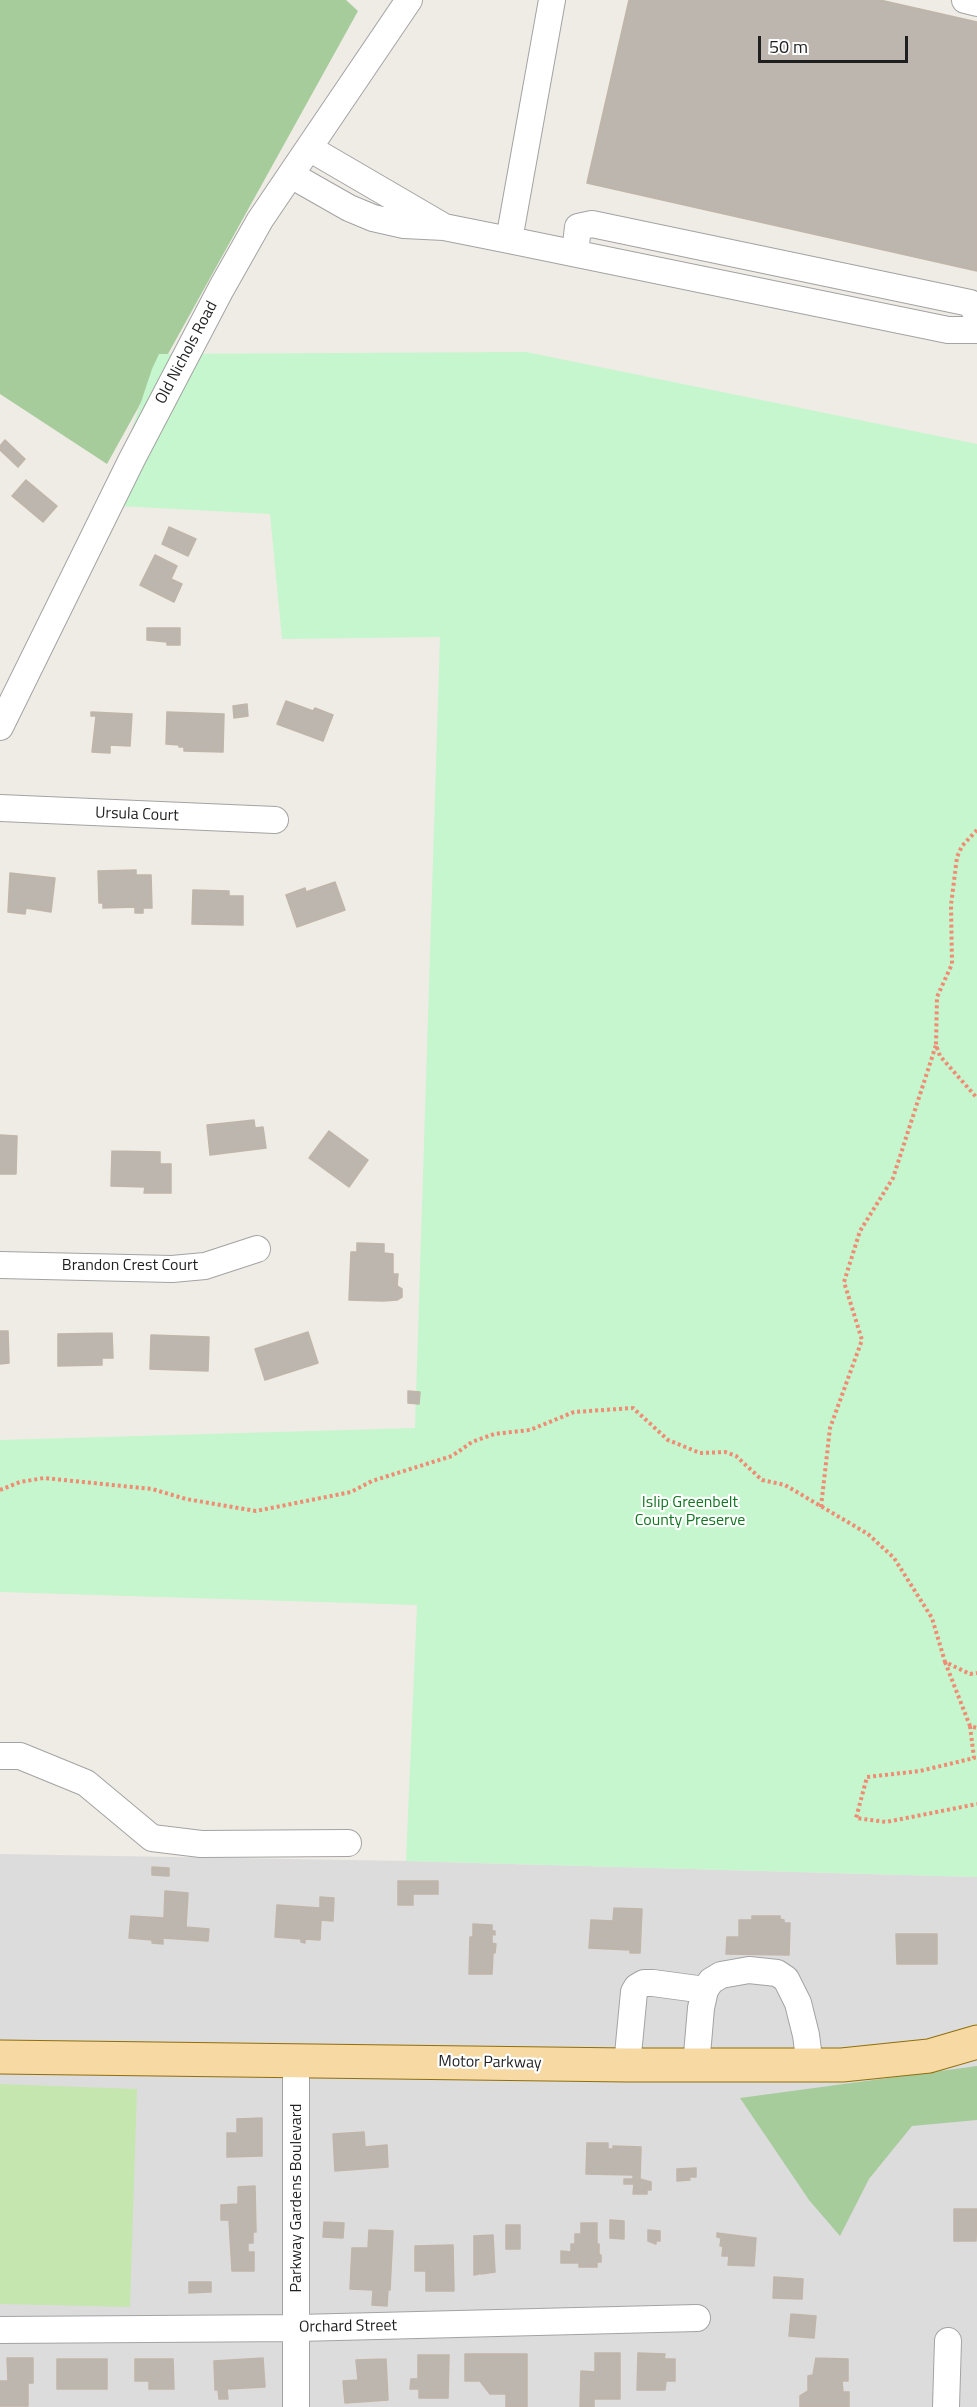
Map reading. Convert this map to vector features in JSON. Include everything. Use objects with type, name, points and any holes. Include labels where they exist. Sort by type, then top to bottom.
[{"type":"main road","name":"Motor Parkway","points":[[0,2057],[810,2066],[929,2056],[977,2042]]},
{"type":"street","name":"Old Nichols Road","points":[[0,727],[8,688],[193,340],[260,220],[409,0]]},
{"type":"street","points":[[509,240],[552,0]]},
{"type":"street","points":[[965,0],[977,3]]},
{"type":"street","points":[[309,148],[444,227]]},
{"type":"street","points":[[291,175],[349,208],[373,218],[404,225],[444,227],[948,330],[977,330]]},
{"type":"street","points":[[575,254],[578,226],[592,224],[970,303],[977,314]]},
{"type":"street","name":"Ursula Court","points":[[0,808],[275,820]]},
{"type":"street","name":"Brandon Crest Court","points":[[0,1265],[172,1269],[206,1266],[257,1249]]},
{"type":"street","points":[[0,1756],[20,1756],[86,1784],[152,1838],[201,1844],[348,1843]]},
{"type":"street","points":[[696,2066],[701,2008],[705,1990],[711,1981],[736,1970],[763,1970],[777,1973],[786,1979],[793,1989],[803,2025],[810,2066]]},
{"type":"street","points":[[627,2065],[634,1992],[637,1987],[644,1983],[653,1983],[705,1990]]},
{"type":"street","name":"Parkway Gardens Boulevard","points":[[296,2061],[298,2328],[296,2407]]},
{"type":"street","name":"Orchard Street","points":[[0,2330],[298,2328],[696,2318]]},
{"type":"street","points":[[946,2407],[948,2341]]},
{"type":"path","points":[[821,1506],[831,1428],[862,1340],[844,1282],[860,1231],[892,1178],[936,1045],[937,997],[952,964],[951,904],[957,857],[962,846],[977,830]]},
{"type":"path","points":[[936,1045],[940,1056],[977,1098]]},
{"type":"path","points":[[0,1490],[20,1482],[44,1478],[152,1488],[186,1499],[256,1511],[351,1492],[372,1481],[452,1456],[472,1442],[494,1434],[530,1430],[574,1412],[633,1408],[668,1440],[700,1453],[724,1452],[736,1456],[762,1480],[785,1485],[868,1534],[894,1558],[932,1618],[945,1662],[970,1726],[974,1758],[920,1771],[867,1778],[856,1818],[886,1822],[977,1804]]},
{"type":"path","points":[[945,1662],[970,1674],[977,1673]]},
{"type":"path","points":[[970,1726],[977,1728]]},
{"type":"shaded area","points":[[0,1854],[406,1861],[977,1877],[977,2407],[0,2407]]},
{"type":"green space","points":[[0,0],[346,0],[358,11],[107,464],[0,394]]},
{"type":"green space","name":"Islip Greenbelt County Preserve","points":[[526,352],[977,444],[977,1877],[406,1861],[417,1605],[0,1592],[0,1440],[415,1428],[440,637],[282,639],[270,514],[100,505],[124,453],[152,369],[159,354]]},
{"type":"green space","points":[[977,2066],[977,2120],[912,2126],[869,2179],[840,2236],[809,2200],[740,2098]]},
{"type":"green space","points":[[0,2084],[137,2089],[130,2307],[0,2304]]},
{"type":"building","points":[[629,0],[880,0],[977,22],[977,271],[587,183]]},
{"type":"building","points":[[5,440],[25,459],[18,467],[0,450]]},
{"type":"building","points":[[26,480],[57,506],[43,522],[12,496]]},
{"type":"building","points":[[169,527],[196,539],[188,556],[162,544]]},
{"type":"building","points":[[155,555],[177,566],[171,579],[182,584],[174,602],[140,585]]},
{"type":"building","points":[[147,628],[180,628],[180,645],[167,645],[167,642],[147,640]]},
{"type":"building","points":[[286,701],[313,711],[315,708],[333,715],[323,741],[277,724]]},
{"type":"building","points":[[247,704],[248,716],[234,718],[233,706]]},
{"type":"building","points":[[91,712],[132,714],[130,746],[110,745],[110,753],[92,752],[96,716],[91,716]]},
{"type":"building","points":[[167,712],[224,714],[223,752],[184,751],[184,747],[179,747],[179,745],[166,744]]},
{"type":"building","points":[[136,870],[136,875],[151,875],[152,908],[143,908],[143,913],[135,913],[135,907],[103,908],[103,903],[99,903],[98,871]]},
{"type":"building","points":[[10,873],[55,878],[51,912],[26,908],[25,914],[8,912]]},
{"type":"building","points":[[335,882],[345,910],[297,927],[286,895],[305,888],[306,892]]},
{"type":"building","points":[[193,890],[229,891],[229,896],[243,896],[243,925],[192,924]]},
{"type":"building","points":[[254,1120],[255,1128],[263,1127],[266,1148],[210,1155],[207,1125]]},
{"type":"building","points":[[329,1131],[368,1160],[349,1187],[309,1158]]},
{"type":"building","points":[[0,1135],[17,1136],[16,1174],[0,1174]]},
{"type":"building","points":[[112,1151],[160,1152],[160,1164],[171,1164],[171,1193],[144,1193],[145,1187],[111,1186]]},
{"type":"building","points":[[357,1243],[384,1244],[384,1253],[393,1254],[393,1274],[398,1274],[397,1286],[402,1289],[402,1297],[397,1300],[383,1301],[349,1300],[351,1252],[357,1252]]},
{"type":"building","points":[[0,1331],[8,1331],[9,1363],[0,1364]]},
{"type":"building","points":[[308,1332],[318,1363],[265,1380],[255,1349]]},
{"type":"building","points":[[112,1333],[113,1358],[102,1358],[102,1365],[58,1366],[58,1334]]},
{"type":"building","points":[[151,1335],[209,1337],[208,1371],[150,1369]]},
{"type":"building","points":[[408,1391],[420,1392],[419,1404],[408,1403]]},
{"type":"building","points":[[152,1867],[169,1868],[169,1876],[152,1875]]},
{"type":"building","points":[[398,1881],[438,1881],[438,1894],[413,1894],[413,1905],[398,1905]]},
{"type":"building","points":[[165,1891],[188,1893],[186,1927],[209,1929],[208,1941],[163,1938],[163,1944],[152,1943],[152,1940],[129,1938],[131,1916],[164,1918]]},
{"type":"building","points":[[320,1897],[334,1898],[333,1921],[321,1920],[320,1940],[305,1939],[305,1943],[301,1942],[301,1939],[275,1937],[277,1905],[320,1908]]},
{"type":"building","points":[[614,1908],[642,1909],[640,1953],[630,1953],[630,1950],[589,1948],[591,1920],[613,1921]]},
{"type":"building","points":[[752,1916],[780,1916],[784,1923],[790,1923],[789,1955],[726,1954],[727,1937],[739,1937],[739,1920],[752,1920]]},
{"type":"building","points":[[473,1924],[492,1925],[492,1931],[495,1931],[495,1935],[492,1934],[492,1943],[496,1944],[492,1974],[469,1974],[470,1937],[473,1937]]},
{"type":"building","points":[[896,1934],[937,1934],[937,1964],[897,1964]]},
{"type":"building","points":[[262,2118],[262,2156],[227,2157],[227,2133],[237,2133],[237,2119]]},
{"type":"building","points":[[364,2132],[365,2147],[387,2145],[388,2167],[335,2171],[333,2134]]},
{"type":"building","points":[[587,2143],[608,2143],[608,2149],[613,2149],[613,2146],[641,2147],[640,2179],[651,2182],[651,2190],[647,2190],[647,2194],[633,2194],[634,2184],[624,2184],[624,2179],[633,2179],[633,2175],[586,2174]]},
{"type":"building","points":[[696,2168],[696,2177],[677,2181],[677,2169]]},
{"type":"building","points":[[255,2186],[256,2232],[253,2232],[253,2243],[248,2243],[248,2252],[254,2252],[254,2271],[232,2271],[229,2220],[221,2220],[221,2205],[238,2204],[238,2187]]},
{"type":"building","points":[[954,2209],[977,2209],[976,2241],[954,2241]]},
{"type":"building","points":[[610,2220],[624,2221],[624,2239],[610,2238]]},
{"type":"building","points":[[324,2222],[344,2223],[343,2238],[323,2237]]},
{"type":"building","points":[[581,2223],[597,2223],[597,2244],[599,2244],[601,2262],[597,2262],[597,2267],[579,2267],[579,2263],[561,2263],[561,2251],[571,2252],[571,2244],[575,2244],[575,2234],[581,2234]]},
{"type":"building","points":[[506,2225],[520,2225],[520,2249],[506,2249]]},
{"type":"building","points":[[369,2230],[393,2231],[387,2306],[372,2305],[373,2290],[350,2289],[352,2248],[368,2248]]},
{"type":"building","points":[[648,2230],[660,2231],[660,2241],[656,2241],[656,2244],[648,2241]]},
{"type":"building","points":[[717,2233],[756,2238],[754,2266],[728,2265],[729,2256],[722,2256],[723,2246],[720,2246],[721,2238],[717,2237]]},
{"type":"building","points":[[493,2235],[495,2272],[481,2274],[479,2271],[479,2274],[474,2275],[474,2236]]},
{"type":"building","points":[[453,2245],[454,2291],[426,2291],[426,2271],[415,2271],[415,2246]]},
{"type":"building","points":[[774,2277],[803,2279],[802,2299],[773,2298]]},
{"type":"building","points":[[189,2282],[211,2282],[211,2292],[189,2293]]},
{"type":"building","points":[[791,2314],[816,2316],[814,2338],[789,2336]]},
{"type":"building","points":[[595,2353],[620,2353],[620,2399],[594,2399],[594,2407],[580,2407],[581,2371],[595,2372]]},
{"type":"building","points":[[638,2353],[665,2354],[664,2359],[675,2359],[675,2381],[666,2381],[665,2390],[637,2390]]},
{"type":"building","points":[[465,2354],[527,2354],[527,2407],[506,2407],[506,2394],[490,2394],[480,2381],[465,2381]]},
{"type":"building","points":[[418,2355],[449,2355],[448,2398],[419,2398],[419,2389],[410,2389],[411,2379],[418,2379]]},
{"type":"building","points":[[7,2358],[33,2358],[33,2383],[28,2383],[28,2406],[0,2406],[0,2381],[8,2381]]},
{"type":"building","points":[[263,2358],[265,2387],[227,2389],[228,2399],[219,2399],[218,2390],[215,2390],[214,2361]]},
{"type":"building","points":[[816,2358],[848,2359],[848,2381],[842,2381],[843,2392],[849,2392],[849,2407],[800,2407],[800,2396],[808,2391],[808,2376],[813,2375]]},
{"type":"building","points":[[57,2359],[107,2359],[107,2389],[57,2389]]},
{"type":"building","points":[[135,2359],[173,2359],[174,2389],[149,2389],[149,2381],[135,2381]]},
{"type":"building","points":[[386,2359],[388,2400],[345,2403],[343,2381],[358,2380],[356,2360]]}]
